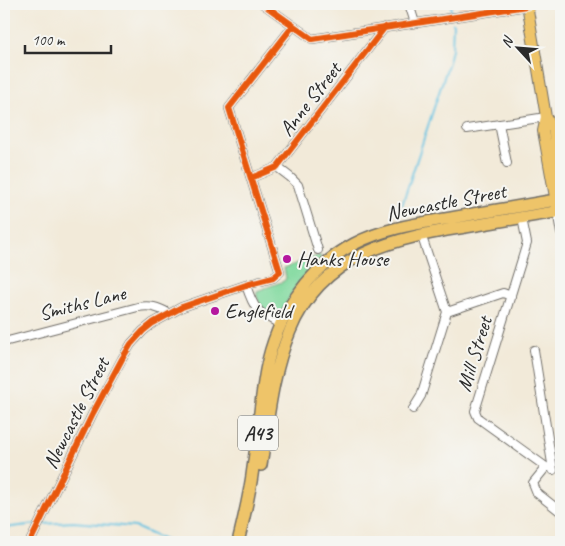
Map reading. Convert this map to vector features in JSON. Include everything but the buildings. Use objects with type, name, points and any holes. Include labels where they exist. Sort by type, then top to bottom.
[{"type":"highway","name":"Newcastle Street","points":[[420,229],[522,218],[559,205]]},
{"type":"highway","name":"Newcastle Street","points":[[285,326],[330,274],[367,251],[420,229],[559,205]]},
{"type":"highway","name":"A43","points":[[238,542],[253,470],[266,370],[285,326]]},
{"type":"highway","name":"A43","points":[[246,542],[273,390],[283,348],[285,326]]},
{"type":"main road","points":[[526,5],[546,117],[543,131],[559,205]]},
{"type":"main road","points":[[546,117],[553,128],[561,180]]},
{"type":"street","points":[[263,4],[312,39],[526,5]]},
{"type":"street","points":[[409,4],[415,23]]},
{"type":"street","points":[[251,178],[229,108],[292,26]]},
{"type":"street","name":"Anne Street","points":[[251,178],[277,168],[386,27]]},
{"type":"street","points":[[467,129],[546,117]]},
{"type":"street","points":[[499,124],[507,163]]},
{"type":"street","points":[[277,168],[298,185],[318,250]]},
{"type":"street","name":"Newcastle Street","points":[[31,540],[93,412],[126,352],[143,331],[168,313],[182,306],[278,275],[280,270],[251,178]]},
{"type":"street","points":[[559,205],[561,233]]},
{"type":"street","name":"Mill Street","points":[[522,218],[527,243],[474,411],[478,418],[553,470]]},
{"type":"street","points":[[413,409],[421,396],[447,312],[420,229]]},
{"type":"street","points":[[246,285],[255,308],[263,315],[285,326]]},
{"type":"street","points":[[447,312],[503,293],[511,296]]},
{"type":"street","name":"Smiths Lane","points":[[4,342],[138,307],[149,306],[159,308],[168,313]]},
{"type":"street","points":[[534,350],[553,470],[534,483],[537,493],[561,512]]},
{"type":"shaded area","points":[[460,4],[514,4],[458,12]]},
{"type":"green space","points":[[320,255],[321,258],[295,288],[280,314],[274,315],[261,306],[257,299],[257,291],[284,281],[286,278],[284,268]]},
{"type":"waterway","points":[[451,4],[451,12]]},
{"type":"waterway","points":[[402,205],[449,62],[452,49],[453,23]]},
{"type":"waterway","points":[[43,524],[73,522],[135,527],[169,542]]},
{"type":"waterway","points":[[4,528],[36,524]]},
{"type":"cycle path","points":[[263,4],[312,39],[527,6]]},
{"type":"cycle path","points":[[30,542],[93,413],[131,344],[143,331],[153,323],[182,307],[246,285],[273,278],[280,272],[229,108],[293,26]]},
{"type":"cycle path","points":[[251,178],[277,167],[385,27]]},
{"type":"place","name":"Hanks House","points":[[287,259]]},
{"type":"place","name":"Englefield","points":[[215,311]]}]
